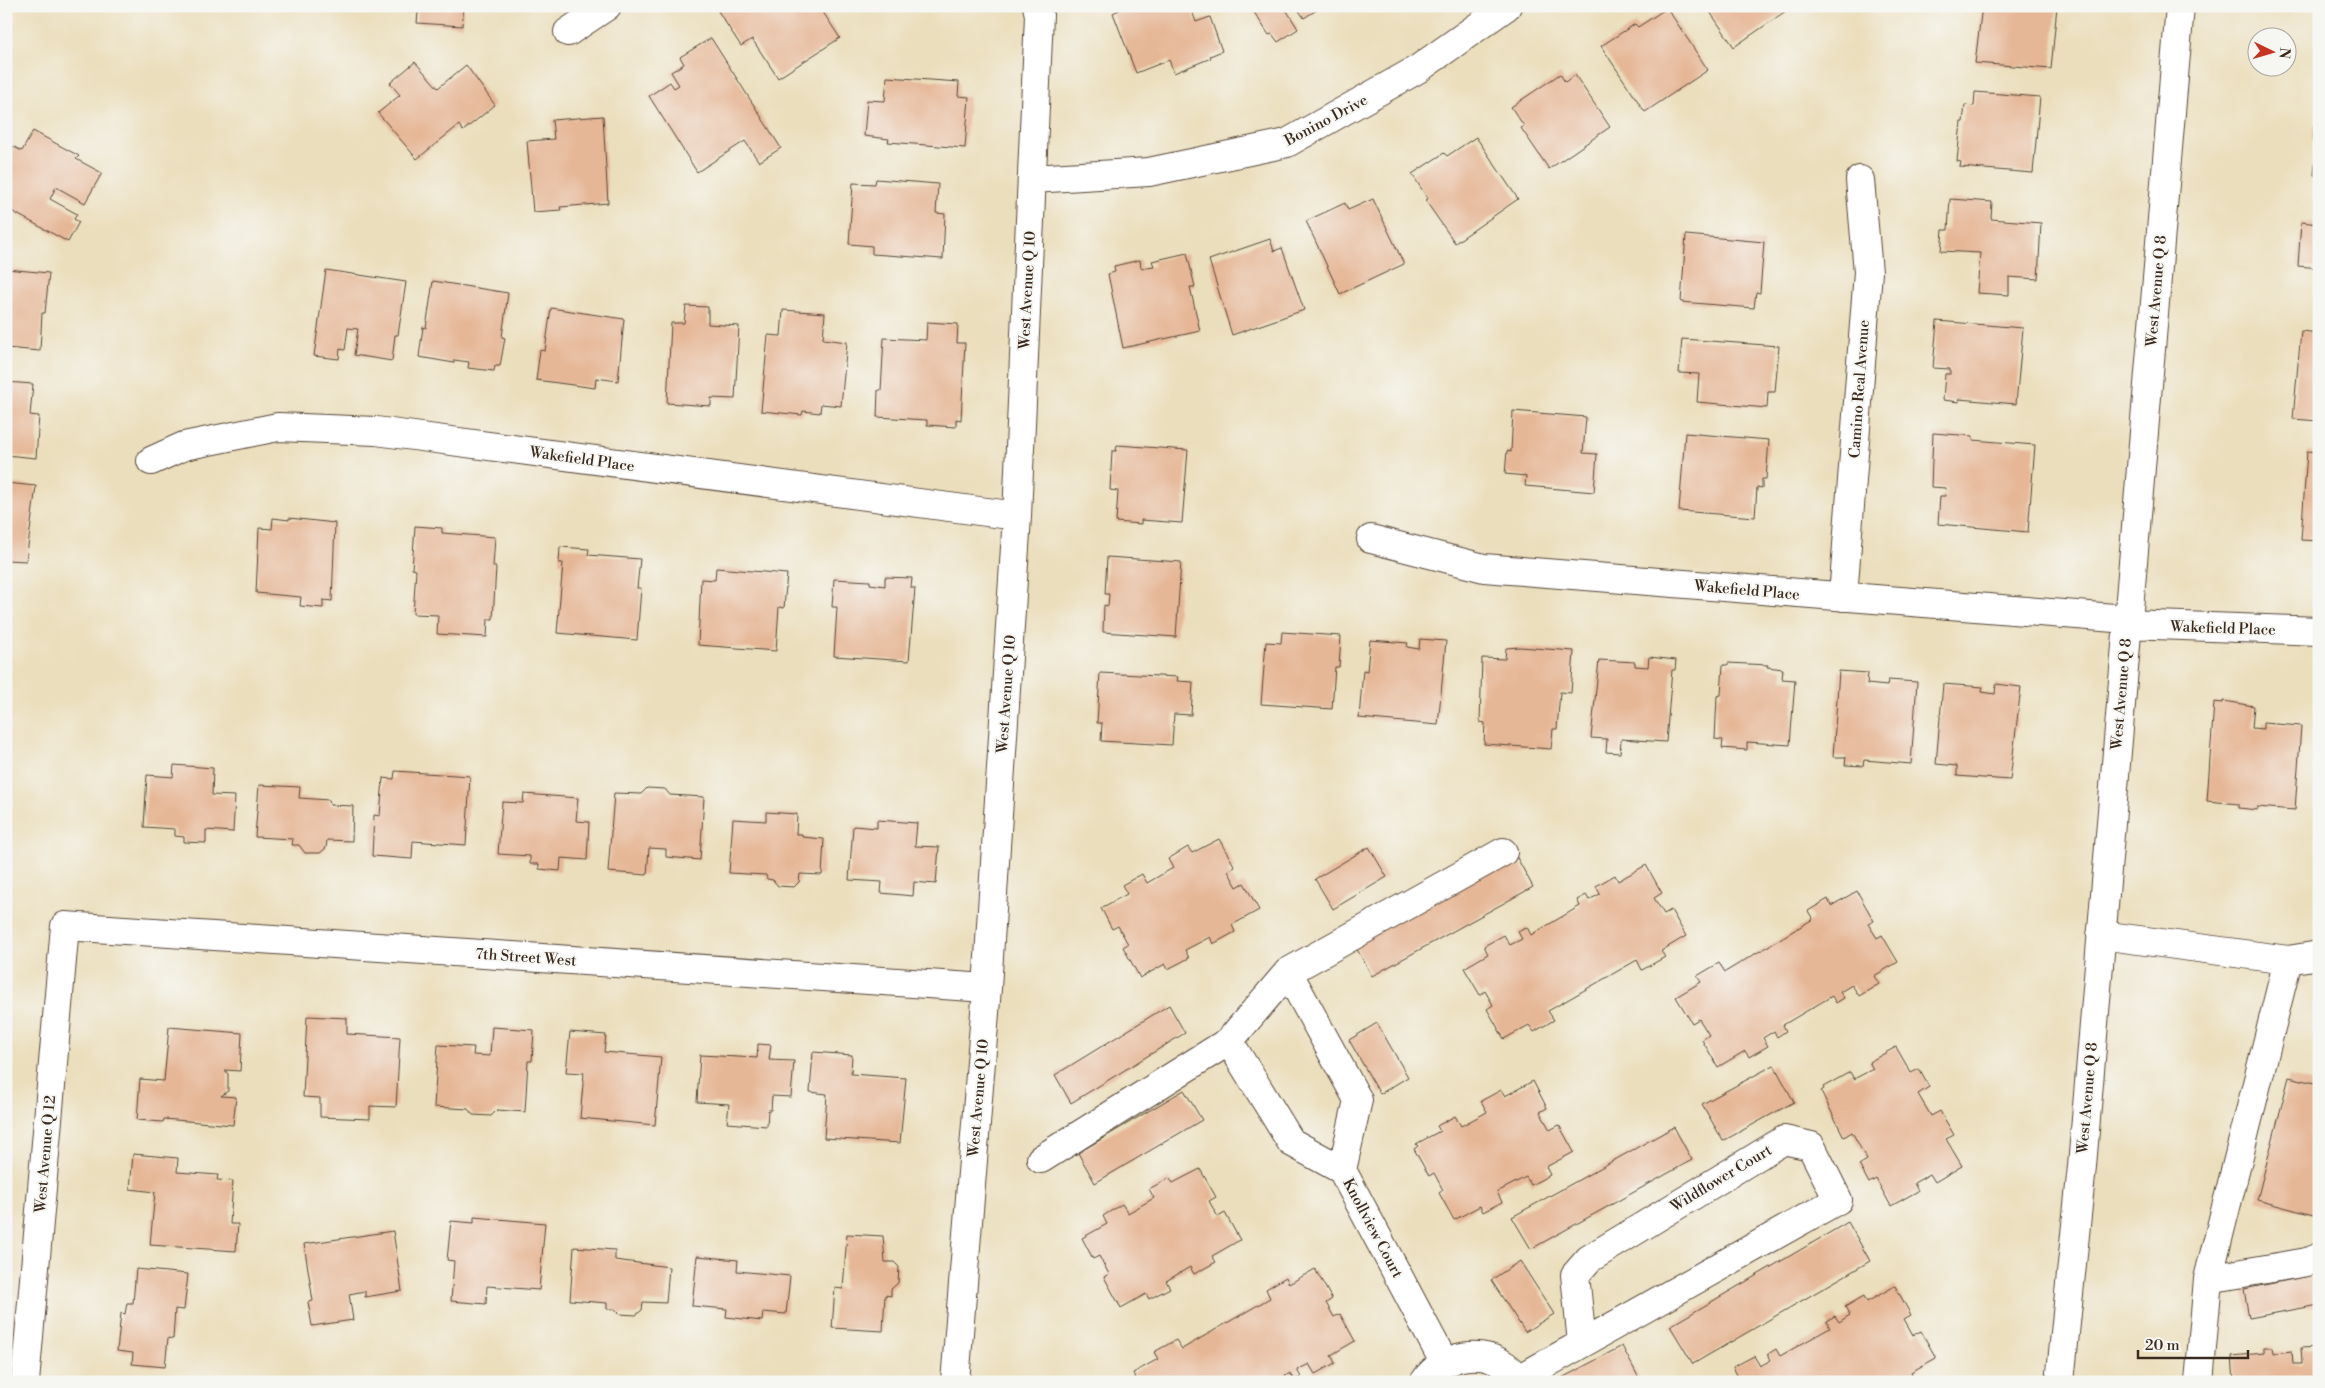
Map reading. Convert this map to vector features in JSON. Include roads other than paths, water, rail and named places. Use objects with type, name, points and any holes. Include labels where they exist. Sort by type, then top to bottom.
[{"type":"street","points":[[568,32],[607,6]]},
{"type":"street","name":"West Avenue Q 10","points":[[955,1382],[987,988],[1017,516],[1032,179],[1038,15],[1036,6]]},
{"type":"street","name":"Bonino Drive","points":[[1032,179],[1149,172],[1287,143],[1418,69],[1507,6]]},
{"type":"street","name":"West Avenue Q 8","points":[[2060,1382],[2082,1166],[2180,6]]},
{"type":"street","name":"Camino Real Avenue","points":[[1843,597],[1868,272],[1860,180]]},
{"type":"street","name":"Wakefield Place","points":[[151,461],[184,446],[278,427],[376,431],[1017,516]]},
{"type":"street","name":"Wakefield Place","points":[[1371,539],[1484,568],[2127,622],[2319,631]]},
{"type":"street","points":[[1041,1159],[1230,1041],[1288,972],[1503,852]]},
{"type":"street","name":"7th Street West","points":[[65,926],[987,988]]},
{"type":"street","name":"West Avenue Q 12","points":[[24,1382],[65,926]]},
{"type":"street","points":[[2101,935],[2288,960],[2319,955]]},
{"type":"street","points":[[2199,1382],[2208,1279],[2288,960]]},
{"type":"street","points":[[1288,972],[1358,1100],[1342,1170]]},
{"type":"street","name":"Knollview Court","points":[[1230,1041],[1291,1142],[1342,1170],[1444,1362]]},
{"type":"street","name":"Wildflower Court","points":[[1519,1380],[1838,1200],[1811,1146],[1784,1140],[1589,1258],[1575,1275],[1582,1344]]},
{"type":"street","points":[[2208,1279],[2307,1262],[2319,1257]]},
{"type":"street","points":[[1424,1382],[1430,1373],[1444,1362],[1460,1356],[1476,1355],[1493,1359],[1507,1367],[1519,1380]]}]
